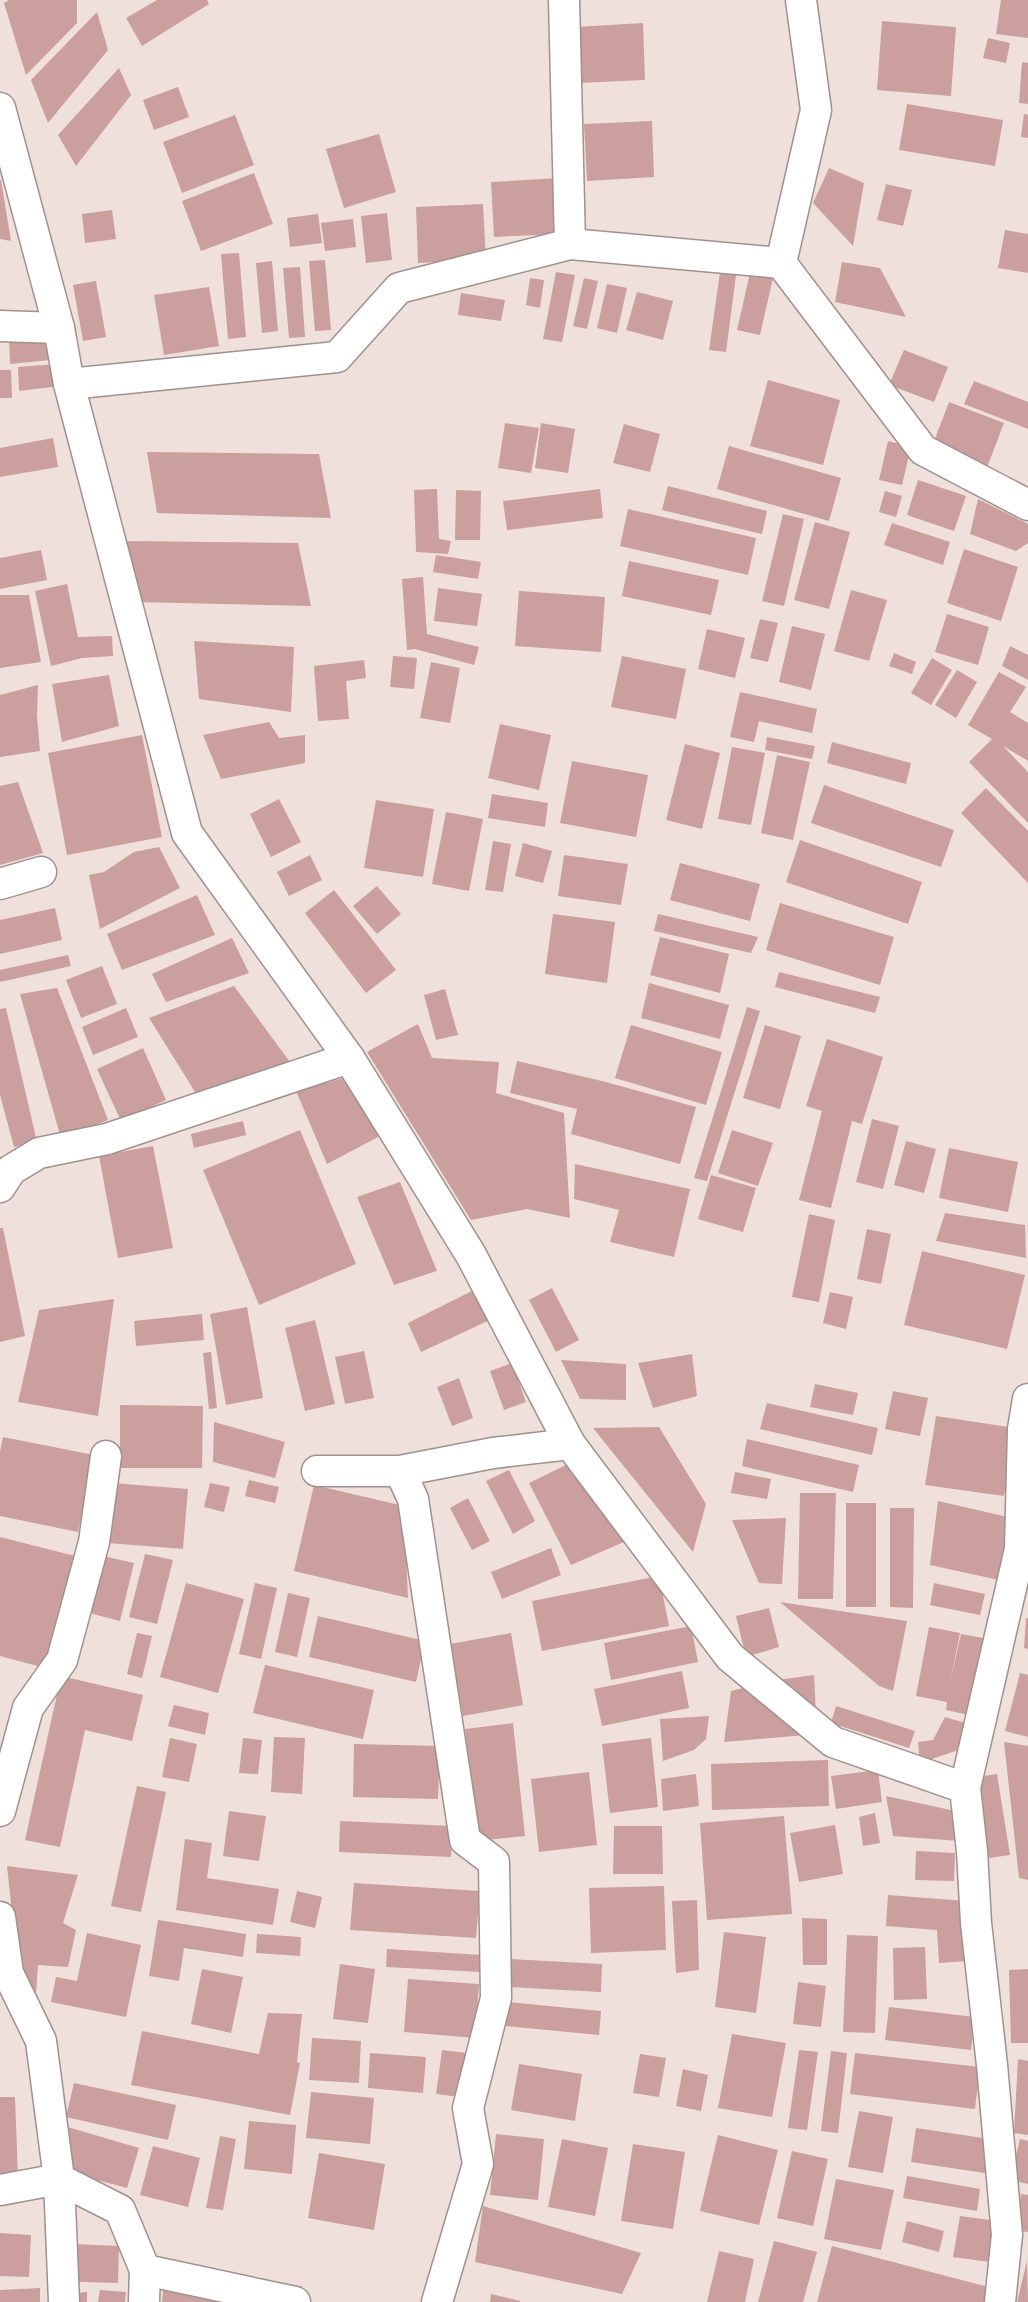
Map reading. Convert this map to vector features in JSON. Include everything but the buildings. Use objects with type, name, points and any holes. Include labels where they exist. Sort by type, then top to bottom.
[{"type":"street","points":[[564,0],[570,244]]},
{"type":"street","points":[[781,263],[816,110],[801,0]]},
{"type":"street","points":[[0,108],[4,136],[59,328],[69,384],[187,833],[349,1058],[471,1255],[570,1444],[730,1657],[833,1742],[965,1788]]},
{"type":"street","points":[[69,384],[337,357],[399,288],[570,244],[781,263],[922,450],[1028,504]]},
{"type":"street","points":[[0,326],[59,328]]},
{"type":"street","points":[[0,884],[41,872]]},
{"type":"street","points":[[0,1187],[11,1170],[39,1153],[107,1139],[349,1058]]},
{"type":"street","points":[[1000,2302],[1007,2235],[965,1788],[1020,1549],[1023,1429],[1028,1399]]},
{"type":"street","points":[[317,1471],[400,1471],[494,1453],[570,1444]]},
{"type":"street","points":[[0,1810],[28,1708],[62,1660],[94,1542],[106,1456]]},
{"type":"street","points":[[400,1471],[412,1499],[465,1840],[494,1862],[496,1998],[468,2108],[478,2164],[437,2302]]},
{"type":"street","points":[[0,1917],[8,1973],[41,2041],[59,2179],[64,2302]]},
{"type":"street","points":[[0,2190],[59,2179],[120,2210],[145,2270],[144,2302]]},
{"type":"street","points":[[145,2270],[295,2302]]}]
